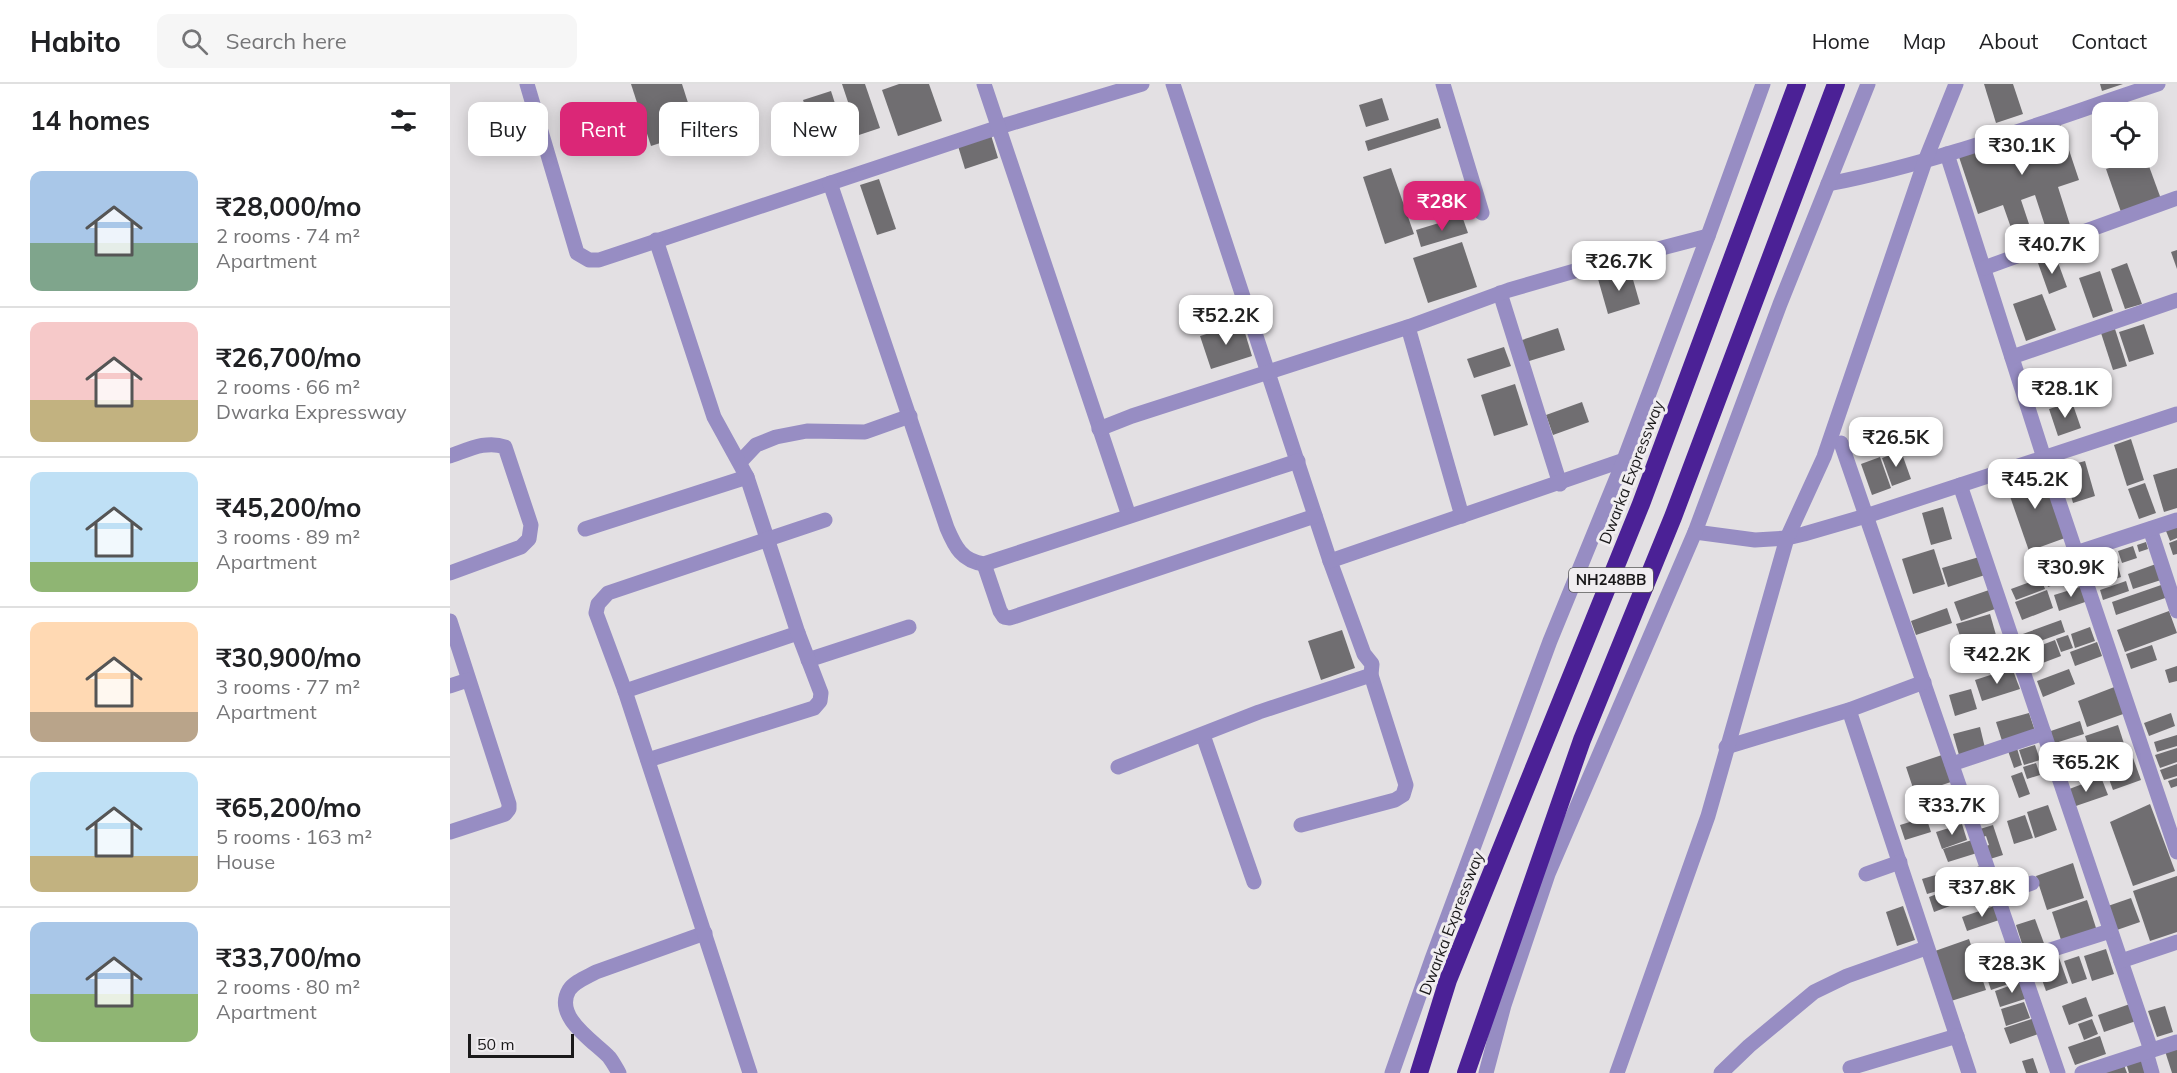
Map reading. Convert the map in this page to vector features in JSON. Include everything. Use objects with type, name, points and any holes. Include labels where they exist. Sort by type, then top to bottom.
[{"type":"highway","name":"Dwarka Expressway","points":[[1419,1073],[1448,980],[1641,504],[1797,84]]},
{"type":"highway","name":"NH248BB","points":[[1466,1073],[1582,740],[1673,517],[1836,84]]},
{"type":"street","points":[[526,84],[577,253],[589,260],[599,260],[999,127],[1142,84]]},
{"type":"street","points":[[984,84],[1129,516]]},
{"type":"street","points":[[1173,84],[1330,561],[1364,654],[1372,664],[1371,675],[1406,785],[1403,795],[1383,804],[1301,825]]},
{"type":"street","points":[[1443,84],[1482,213]]},
{"type":"street","points":[[1392,1073],[1550,641],[1624,460],[1763,84]]},
{"type":"street","points":[[1486,1073],[1504,1005],[1548,874],[1695,532],[1780,304],[1868,84]]},
{"type":"street","points":[[1617,1073],[1708,816],[1788,538],[1824,457],[1925,161],[1956,84]]},
{"type":"street","points":[[1828,184],[1925,161],[2158,84]]},
{"type":"street","points":[[1947,154],[2044,458],[2176,847]]},
{"type":"street","points":[[830,183],[947,528],[956,549],[972,562],[984,564],[1298,461]]},
{"type":"street","points":[[1984,268],[2177,198]]},
{"type":"street","points":[[1099,429],[1132,416],[1408,327],[1500,293],[1708,236]]},
{"type":"street","points":[[648,760],[814,708],[820,701],[821,693],[798,633],[747,477],[714,417],[656,240]]},
{"type":"street","points":[[1500,293],[1560,484]]},
{"type":"street","points":[[2012,357],[2177,300]]},
{"type":"street","points":[[1408,327],[1462,516]]},
{"type":"street","points":[[1695,532],[1755,540],[1788,538],[1866,516],[2177,414]]},
{"type":"street","points":[[740,462],[756,445],[776,437],[807,431],[865,432],[910,416]]},
{"type":"street","points":[[450,456],[495,443],[505,447],[531,525],[530,539],[521,547],[450,573]]},
{"type":"street","points":[[1841,443],[2058,1073]]},
{"type":"street","points":[[1330,561],[1560,484],[1624,460]]},
{"type":"street","points":[[585,530],[747,477]]},
{"type":"street","points":[[1960,485],[2121,961],[2148,1051],[2152,1073]]},
{"type":"street","points":[[984,564],[1000,611],[1004,617],[1010,618],[1315,516]]},
{"type":"street","points":[[750,1073],[625,691],[596,613],[598,603],[608,593],[825,520]]},
{"type":"street","points":[[2076,553],[2177,520]]},
{"type":"street","points":[[2150,529],[2177,611]]},
{"type":"street","points":[[450,621],[509,804],[509,810],[505,814],[450,832]]},
{"type":"street","points":[[808,660],[909,627]]},
{"type":"street","points":[[625,691],[798,633]]},
{"type":"street","points":[[1118,767],[1259,712],[1371,675]]},
{"type":"street","points":[[450,686],[468,680]]},
{"type":"street","points":[[1726,747],[1849,710],[1924,682]]},
{"type":"street","points":[[1849,710],[1969,1073]]},
{"type":"street","points":[[1952,764],[2044,733]]},
{"type":"street","points":[[1203,735],[1254,882]]},
{"type":"street","points":[[1866,874],[1900,862]]},
{"type":"street","points":[[1997,896],[2032,883]]},
{"type":"street","points":[[2019,960],[2110,931]]},
{"type":"street","points":[[619,1073],[610,1058],[576,1028],[566,1005],[568,991],[580,980],[596,972],[705,933]]},
{"type":"street","points":[[2121,961],[2177,942]]},
{"type":"street","points":[[1721,1073],[1749,1046],[1814,992],[1847,976],[1926,948]]},
{"type":"street","points":[[1850,1068],[1957,1036]]},
{"type":"street","points":[[2082,1073],[2177,1041]]},
{"type":"building","points":[[631,84],[682,84],[688,102],[659,102],[659,143],[651,146],[647,134],[647,102],[637,102]]},
{"type":"building","points":[[842,84],[865,84],[880,128],[859,135],[859,102],[848,102]]},
{"type":"building","points":[[899,84],[929,84],[942,121],[898,136],[882,90]]},
{"type":"building","points":[[1984,84],[2013,84],[2023,114],[1996,123]]},
{"type":"building","points":[[2100,84],[2123,84],[2102,91]]},
{"type":"building","points":[[831,91],[835,102],[804,102],[803,100]]},
{"type":"building","points":[[1382,98],[1389,120],[1366,127],[1359,105]]},
{"type":"building","points":[[1438,118],[1441,128],[1368,151],[1365,141]]},
{"type":"building","points":[[2059,120],[2079,180],[2058,187],[2070,225],[2047,232],[2035,195],[2021,200],[2033,236],[2016,242],[2003,205],[1978,214],[1958,154]]},
{"type":"building","points":[[991,135],[998,158],[965,169],[958,146]]},
{"type":"building","points":[[1391,168],[1414,234],[1385,244],[1363,177]]},
{"type":"building","points":[[2150,168],[2161,199],[2121,212],[2106,169]]},
{"type":"building","points":[[879,179],[896,229],[877,235],[860,185]]},
{"type":"building","points":[[1462,216],[1468,233],[1421,247],[1416,230]]},
{"type":"building","points":[[1462,242],[1477,287],[1428,303],[1413,258]]},
{"type":"building","points":[[2177,250],[2177,269],[2171,252]]},
{"type":"building","points":[[2056,257],[2067,287],[2049,294],[2038,263]]},
{"type":"building","points":[[2127,263],[2142,304],[2125,309],[2111,269]]},
{"type":"building","points":[[1630,269],[1640,304],[1608,314],[1598,279]]},
{"type":"building","points":[[2100,271],[2113,311],[2093,318],[2079,278]]},
{"type":"building","points":[[2042,294],[2056,330],[2026,341],[2013,304]]},
{"type":"building","points":[[1242,323],[1252,356],[1211,369],[1200,336]]},
{"type":"building","points":[[2144,324],[2154,354],[2129,362],[2119,332]]},
{"type":"building","points":[[1558,328],[1565,350],[1526,362],[1519,341]]},
{"type":"building","points":[[2115,329],[2127,366],[2113,370],[2101,333]]},
{"type":"building","points":[[1504,347],[1511,366],[1474,378],[1467,359]]},
{"type":"building","points":[[1515,384],[1528,425],[1494,436],[1481,395]]},
{"type":"building","points":[[1582,402],[1589,422],[1553,435],[1546,415]]},
{"type":"building","points":[[2072,402],[2081,428],[2058,436],[2049,409]]},
{"type":"building","points":[[1892,418],[1898,434],[1859,448],[1853,433]]},
{"type":"building","points":[[2131,439],[2144,480],[2127,486],[2114,445]]},
{"type":"building","points":[[1901,451],[1911,479],[1892,486],[1882,458]]},
{"type":"building","points":[[1880,457],[1891,488],[1872,495],[1861,464]]},
{"type":"building","points":[[2085,461],[2095,496],[2073,503],[2063,467]]},
{"type":"building","points":[[2177,468],[2177,508],[2164,512],[2153,475]]},
{"type":"building","points":[[2041,469],[2065,538],[2029,551],[2005,482]]},
{"type":"building","points":[[2145,483],[2156,513],[2139,519],[2128,489]]},
{"type":"building","points":[[1943,507],[1952,539],[1931,545],[1922,513]]},
{"type":"building","points":[[2177,527],[2177,538],[2170,541],[2166,531]]},
{"type":"building","points":[[2177,540],[2177,554],[2173,555],[2169,543]]},
{"type":"building","points":[[2146,542],[2148,549],[2139,552],[2137,545]]},
{"type":"building","points":[[2133,546],[2137,558],[2122,563],[2118,551]]},
{"type":"building","points":[[1934,549],[1945,584],[1913,594],[1902,559]]},
{"type":"building","points":[[2115,551],[2119,563],[2094,571],[2091,559]]},
{"type":"building","points":[[1979,557],[1985,575],[1948,587],[1942,568]]},
{"type":"building","points":[[2075,563],[2080,575],[2048,587],[2044,575]]},
{"type":"building","points":[[2156,564],[2161,580],[2133,589],[2128,574]]},
{"type":"building","points":[[2118,566],[2121,577],[2101,584],[2098,573]]},
{"type":"building","points":[[2041,578],[2045,589],[2016,600],[2011,589]]},
{"type":"building","points":[[2126,581],[2129,591],[2103,600],[2100,590]]},
{"type":"building","points":[[2167,583],[2171,596],[2116,615],[2112,602]]},
{"type":"building","points":[[2083,586],[2088,601],[2059,611],[2054,595]]},
{"type":"building","points":[[1989,590],[1995,609],[1961,621],[1954,602]]},
{"type":"building","points":[[2047,590],[2053,608],[2022,620],[2015,602]]},
{"type":"building","points":[[1947,608],[1952,623],[1916,635],[1911,621]]},
{"type":"building","points":[[2169,611],[2177,633],[2125,652],[2117,630]]},
{"type":"building","points":[[1990,614],[1996,635],[1963,645],[1956,624]]},
{"type":"building","points":[[2061,620],[2065,632],[2024,647],[2020,635]]},
{"type":"building","points":[[2090,627],[2095,641],[2075,648],[2071,634]]},
{"type":"building","points":[[1342,630],[1355,668],[1321,680],[1308,641]]},
{"type":"building","points":[[2068,635],[2073,648],[2061,652],[2056,639]]},
{"type":"building","points":[[2055,640],[2061,656],[2032,667],[2026,651]]},
{"type":"building","points":[[2097,642],[2102,656],[2075,666],[2070,652]]},
{"type":"building","points":[[2152,645],[2157,660],[2131,669],[2126,654]]},
{"type":"building","points":[[2177,666],[2177,681],[2169,683],[2165,670]]},
{"type":"building","points":[[2012,668],[2020,689],[1982,701],[1975,680]]},
{"type":"building","points":[[2069,669],[2075,684],[2043,697],[2037,681]]},
{"type":"building","points":[[2117,686],[2126,713],[2087,727],[2078,701]]},
{"type":"building","points":[[1971,689],[1977,709],[1955,716],[1949,695]]},
{"type":"building","points":[[2029,713],[2036,734],[2003,744],[1996,722]]},
{"type":"building","points":[[2171,713],[2175,726],[2149,736],[2144,723]]},
{"type":"building","points":[[2080,721],[2084,734],[2049,745],[2045,733]]},
{"type":"building","points":[[2118,725],[2128,756],[2095,767],[2085,736]]},
{"type":"building","points":[[1980,727],[1985,748],[1959,755],[1953,734]]},
{"type":"building","points":[[2177,735],[2177,746],[2157,752],[2154,742]]},
{"type":"building","points":[[2016,745],[2022,765],[2014,768],[2007,748]]},
{"type":"building","points":[[2035,745],[2040,760],[2024,765],[2019,750]]},
{"type":"building","points":[[2177,748],[2177,762],[2160,768],[2155,755]]},
{"type":"building","points":[[1942,755],[1951,782],[1915,794],[1906,767]]},
{"type":"building","points":[[2133,758],[2141,780],[2113,790],[2105,768]]},
{"type":"building","points":[[2036,763],[2040,775],[2027,779],[2023,767]]},
{"type":"building","points":[[2177,764],[2177,776],[2164,780],[2160,770]]},
{"type":"building","points":[[2022,772],[2030,794],[2019,798],[2011,776]]},
{"type":"building","points":[[2101,777],[2108,795],[2070,808],[2064,791]]},
{"type":"building","points":[[2177,778],[2177,786],[2171,788],[2168,781]]},
{"type":"building","points":[[1957,796],[1961,808],[1935,816],[1931,804]]},
{"type":"building","points":[[2150,804],[2175,871],[2133,886],[2110,822]]},
{"type":"building","points":[[2048,805],[2057,830],[2035,838],[2027,812]]},
{"type":"building","points":[[2025,815],[2033,838],[2014,844],[2007,821]]},
{"type":"building","points":[[1926,817],[1931,832],[1905,840],[1900,825]]},
{"type":"building","points":[[1962,824],[1967,840],[1942,849],[1936,832]]},
{"type":"building","points":[[1993,825],[2003,855],[1990,859],[1986,836],[1983,837],[1980,829]]},
{"type":"building","points":[[1972,840],[1977,853],[1948,862],[1943,849]]},
{"type":"building","points":[[2073,863],[2084,898],[2047,910],[2036,876]]},
{"type":"building","points":[[1980,866],[1985,881],[1957,889],[1952,875]]},
{"type":"building","points":[[1939,874],[1944,889],[1927,894],[1922,879]]},
{"type":"building","points":[[2177,876],[2177,932],[2150,941],[2133,891]]},
{"type":"building","points":[[1984,882],[1988,895],[1961,903],[1957,890]]},
{"type":"building","points":[[1945,891],[1950,906],[1934,912],[1929,897]]},
{"type":"building","points":[[2131,898],[2140,922],[2114,931],[2105,907]]},
{"type":"building","points":[[2087,900],[2097,931],[2062,943],[2052,912]]},
{"type":"building","points":[[1997,905],[2002,919],[1967,931],[1962,917]]},
{"type":"building","points":[[1903,906],[1915,940],[1897,946],[1886,912]]},
{"type":"building","points":[[2035,919],[2045,946],[2025,953],[2016,925]]},
{"type":"building","points":[[1969,939],[1986,990],[1951,1001],[1935,951]]},
{"type":"building","points":[[2106,949],[2114,974],[2092,981],[2084,956]]},
{"type":"building","points":[[2058,955],[2068,983],[2046,991],[2036,963]]},
{"type":"building","points":[[2079,956],[2087,979],[2072,984],[2064,961]]},
{"type":"building","points":[[2014,962],[2020,980],[1991,990],[1985,972]]},
{"type":"building","points":[[2023,981],[2028,998],[2000,1007],[1995,991]]},
{"type":"building","points":[[2086,997],[2093,1016],[2069,1025],[2062,1006]]},
{"type":"building","points":[[2024,1002],[2030,1018],[2006,1026],[2001,1009]]},
{"type":"building","points":[[2130,1004],[2136,1021],[2104,1032],[2098,1015]]},
{"type":"building","points":[[2165,1006],[2173,1032],[2157,1037],[2148,1011]]},
{"type":"building","points":[[2035,1018],[2041,1033],[2010,1044],[2004,1028]]},
{"type":"building","points":[[2092,1019],[2098,1034],[2084,1040],[2078,1024]]},
{"type":"building","points":[[2100,1036],[2106,1054],[2075,1065],[2068,1047]]},
{"type":"building","points":[[2177,1044],[2177,1073],[2172,1073],[2164,1048]]},
{"type":"building","points":[[2033,1058],[2038,1073],[2026,1073],[2022,1061]]},
{"type":"building","points":[[2142,1058],[2147,1073],[2129,1073],[2126,1063]]},
{"type":"building","points":[[2124,1065],[2127,1073],[2101,1073]]}]
